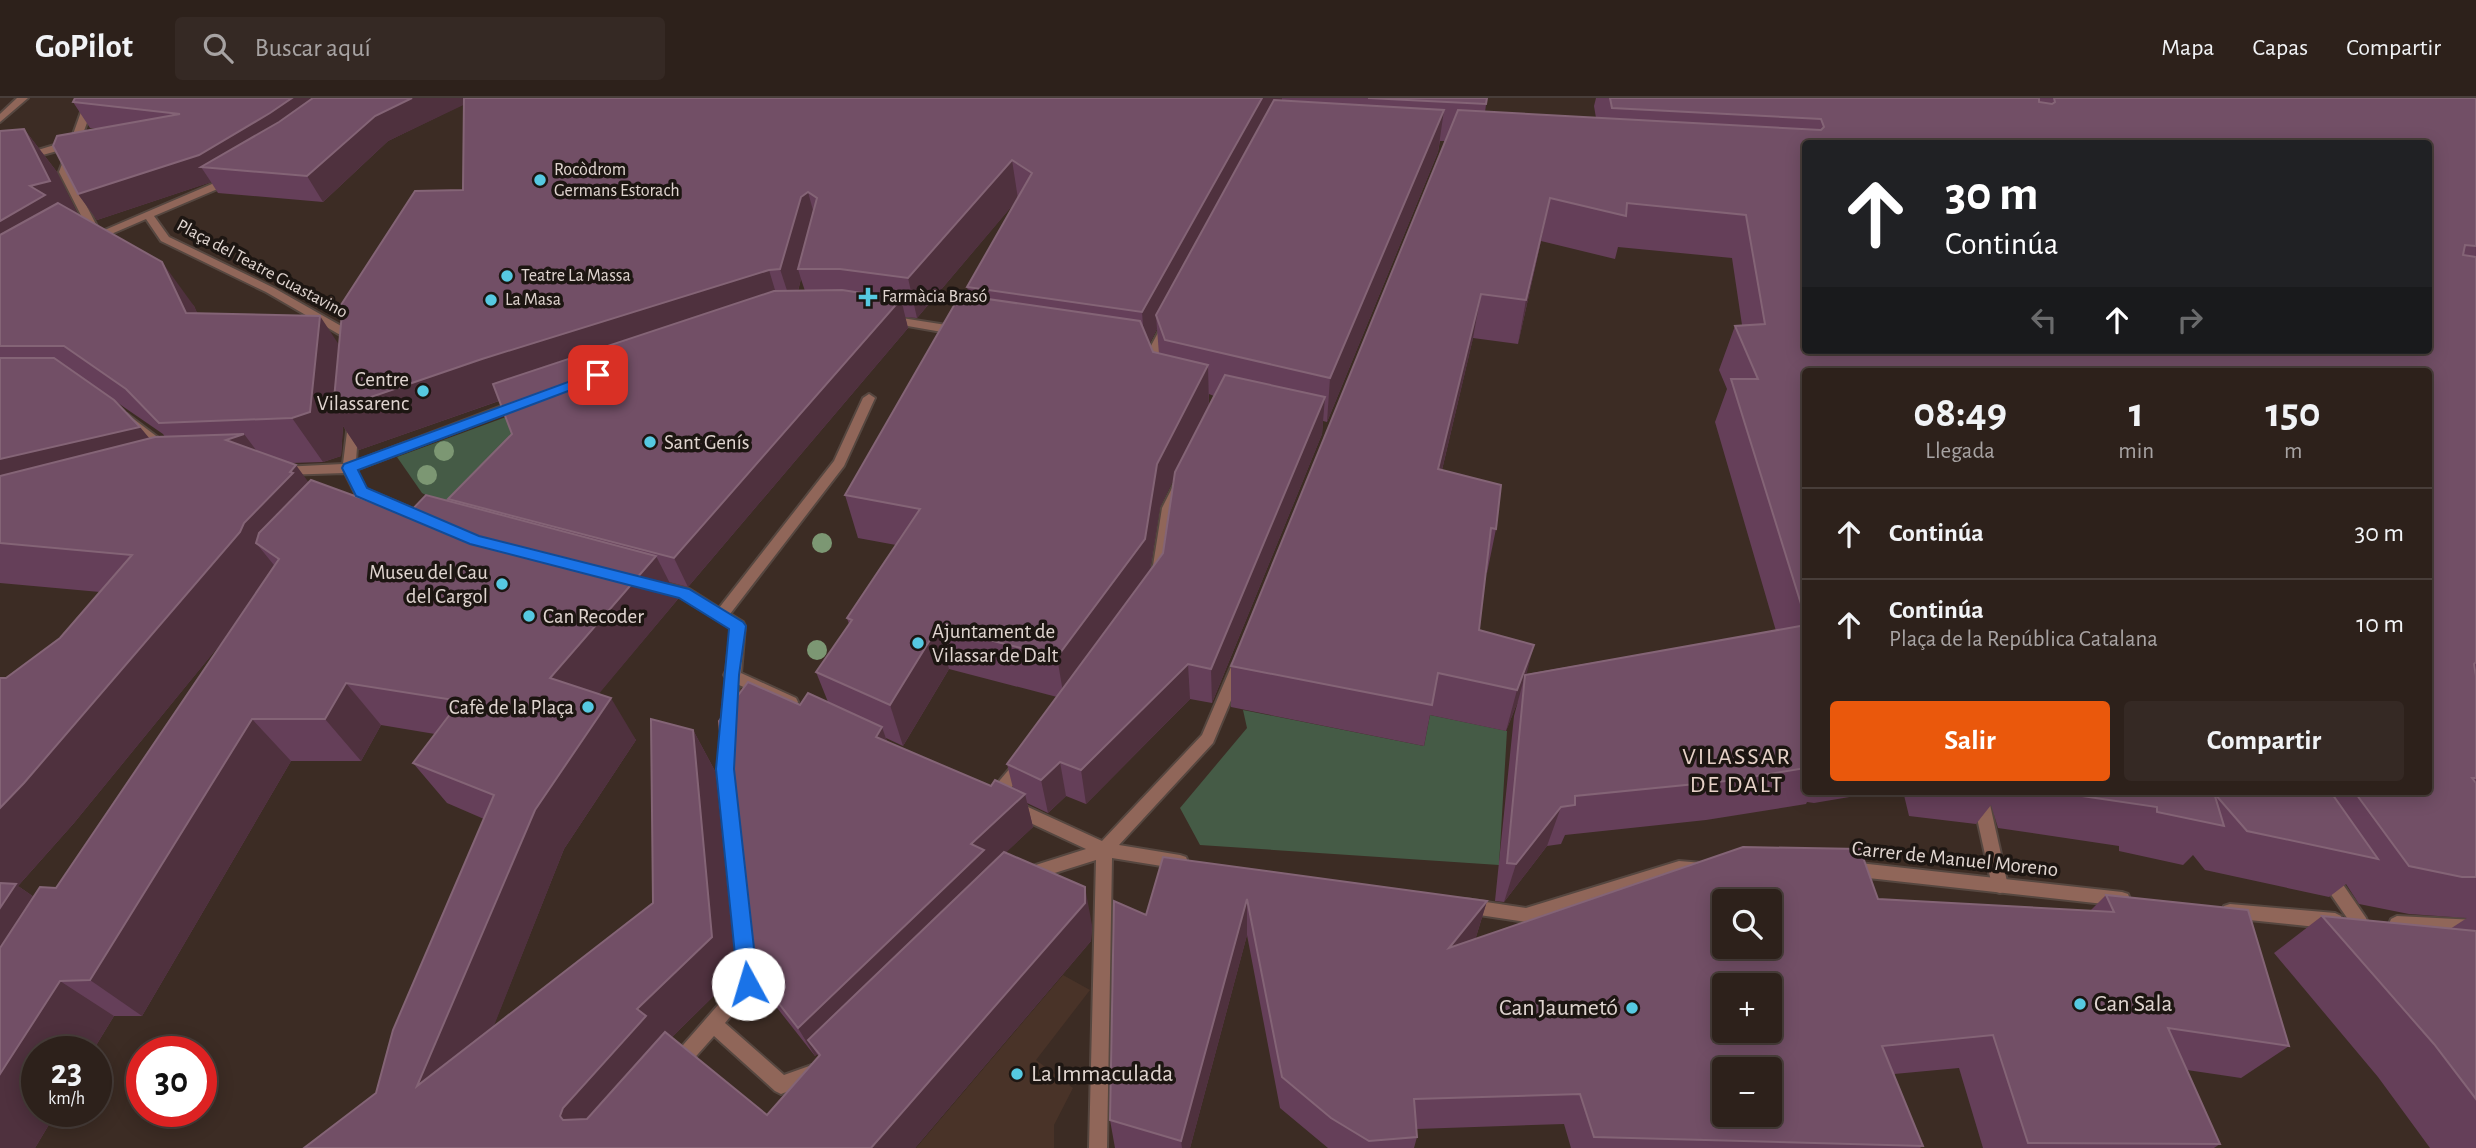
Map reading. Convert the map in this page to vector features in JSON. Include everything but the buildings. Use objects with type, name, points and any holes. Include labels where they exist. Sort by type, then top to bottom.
[{"type":"street","points":[[0,119],[23,98]]},
{"type":"street","points":[[91,98],[64,172],[97,236]]},
{"type":"street","points":[[0,155],[14,158],[44,154],[73,142]]},
{"type":"street","points":[[75,249],[97,236],[221,185],[244,171]]},
{"type":"street","name":"Plaça del Teatre Guastavino","points":[[150,216],[165,239],[270,290],[346,334],[358,353]]},
{"type":"street","points":[[1157,380],[1150,359],[1176,310]]},
{"type":"street","points":[[876,318],[966,332]]},
{"type":"street","points":[[1137,357],[1150,359]]},
{"type":"street","points":[[722,615],[840,463],[869,398]]},
{"type":"street","points":[[270,471],[349,468],[531,399]]},
{"type":"street","points":[[354,404],[349,468],[356,497],[437,524]]},
{"type":"street","points":[[116,410],[157,439],[174,457]]},
{"type":"street","points":[[1158,583],[1168,508],[1185,474]]},
{"type":"street","points":[[645,583],[684,593],[738,626],[726,743]]},
{"type":"street","points":[[1010,880],[1104,850],[1208,739],[1245,649]]},
{"type":"street","points":[[731,675],[806,709]]},
{"type":"street","points":[[1028,757],[988,795],[1104,850],[1199,864]]},
{"type":"street","points":[[1980,795],[2000,886]]},
{"type":"street","points":[[1098,1148],[1104,850]]},
{"type":"street","points":[[2315,857],[2373,923]]},
{"type":"street","points":[[1444,902],[1525,915],[1679,868],[1718,867]]},
{"type":"street","name":"Carrer de Manuel Moreno","points":[[1835,867],[2136,901]]},
{"type":"street","points":[[2218,909],[2373,923],[2476,928]]},
{"type":"street","points":[[668,1075],[748,984],[742,930]]},
{"type":"street","points":[[713,1023],[781,1085],[809,1077],[828,1059]]},
{"type":"shaded area","name":"La Immaculada","points":[[1063,975],[1090,990],[1036,1060],[1073,1088],[1054,1125],[1054,1148],[916,1148]]},
{"type":"green space","points":[[604,381],[473,521],[422,493],[397,457]]},
{"type":"green space","points":[[1243,710],[1424,746],[1430,715],[1507,731],[1499,865],[1200,845],[1180,808],[1247,728]]},
{"type":"place","name":"Rocòdrom Germans Estorach","points":[[540,180]]},
{"type":"place","name":"Teatre La Massa","points":[[507,276]]},
{"type":"place","name":"Farmàcia Brasó","points":[[868,297]]},
{"type":"place","name":"La Masa","points":[[491,300]]},
{"type":"place","name":"Centre Vilassarenc","points":[[423,391]]},
{"type":"place","name":"Sant Genís","points":[[650,442]]},
{"type":"place","name":"Museu del Cau del Cargol","points":[[502,584]]},
{"type":"place","name":"Can Recoder","points":[[529,616]]},
{"type":"place","name":"Ajuntament de Vilassar de Dalt","points":[[918,643]]},
{"type":"place","name":"Cafè de la Plaça","points":[[588,707]]},
{"type":"place","name":"Can Sala","points":[[2080,1004]]},
{"type":"place","name":"Can Jaumetó","points":[[1632,1008]]},
{"type":"place","name":"La Immaculada","points":[[1017,1074]]},
{"type":"district","name":"VILASSAR DE DALT","points":[[1737,771]]},
{"type":"route","points":[[598,375],[349,468],[361,492],[475,540],[684,593],[738,626],[731,675],[725,769],[748,984]]}]
